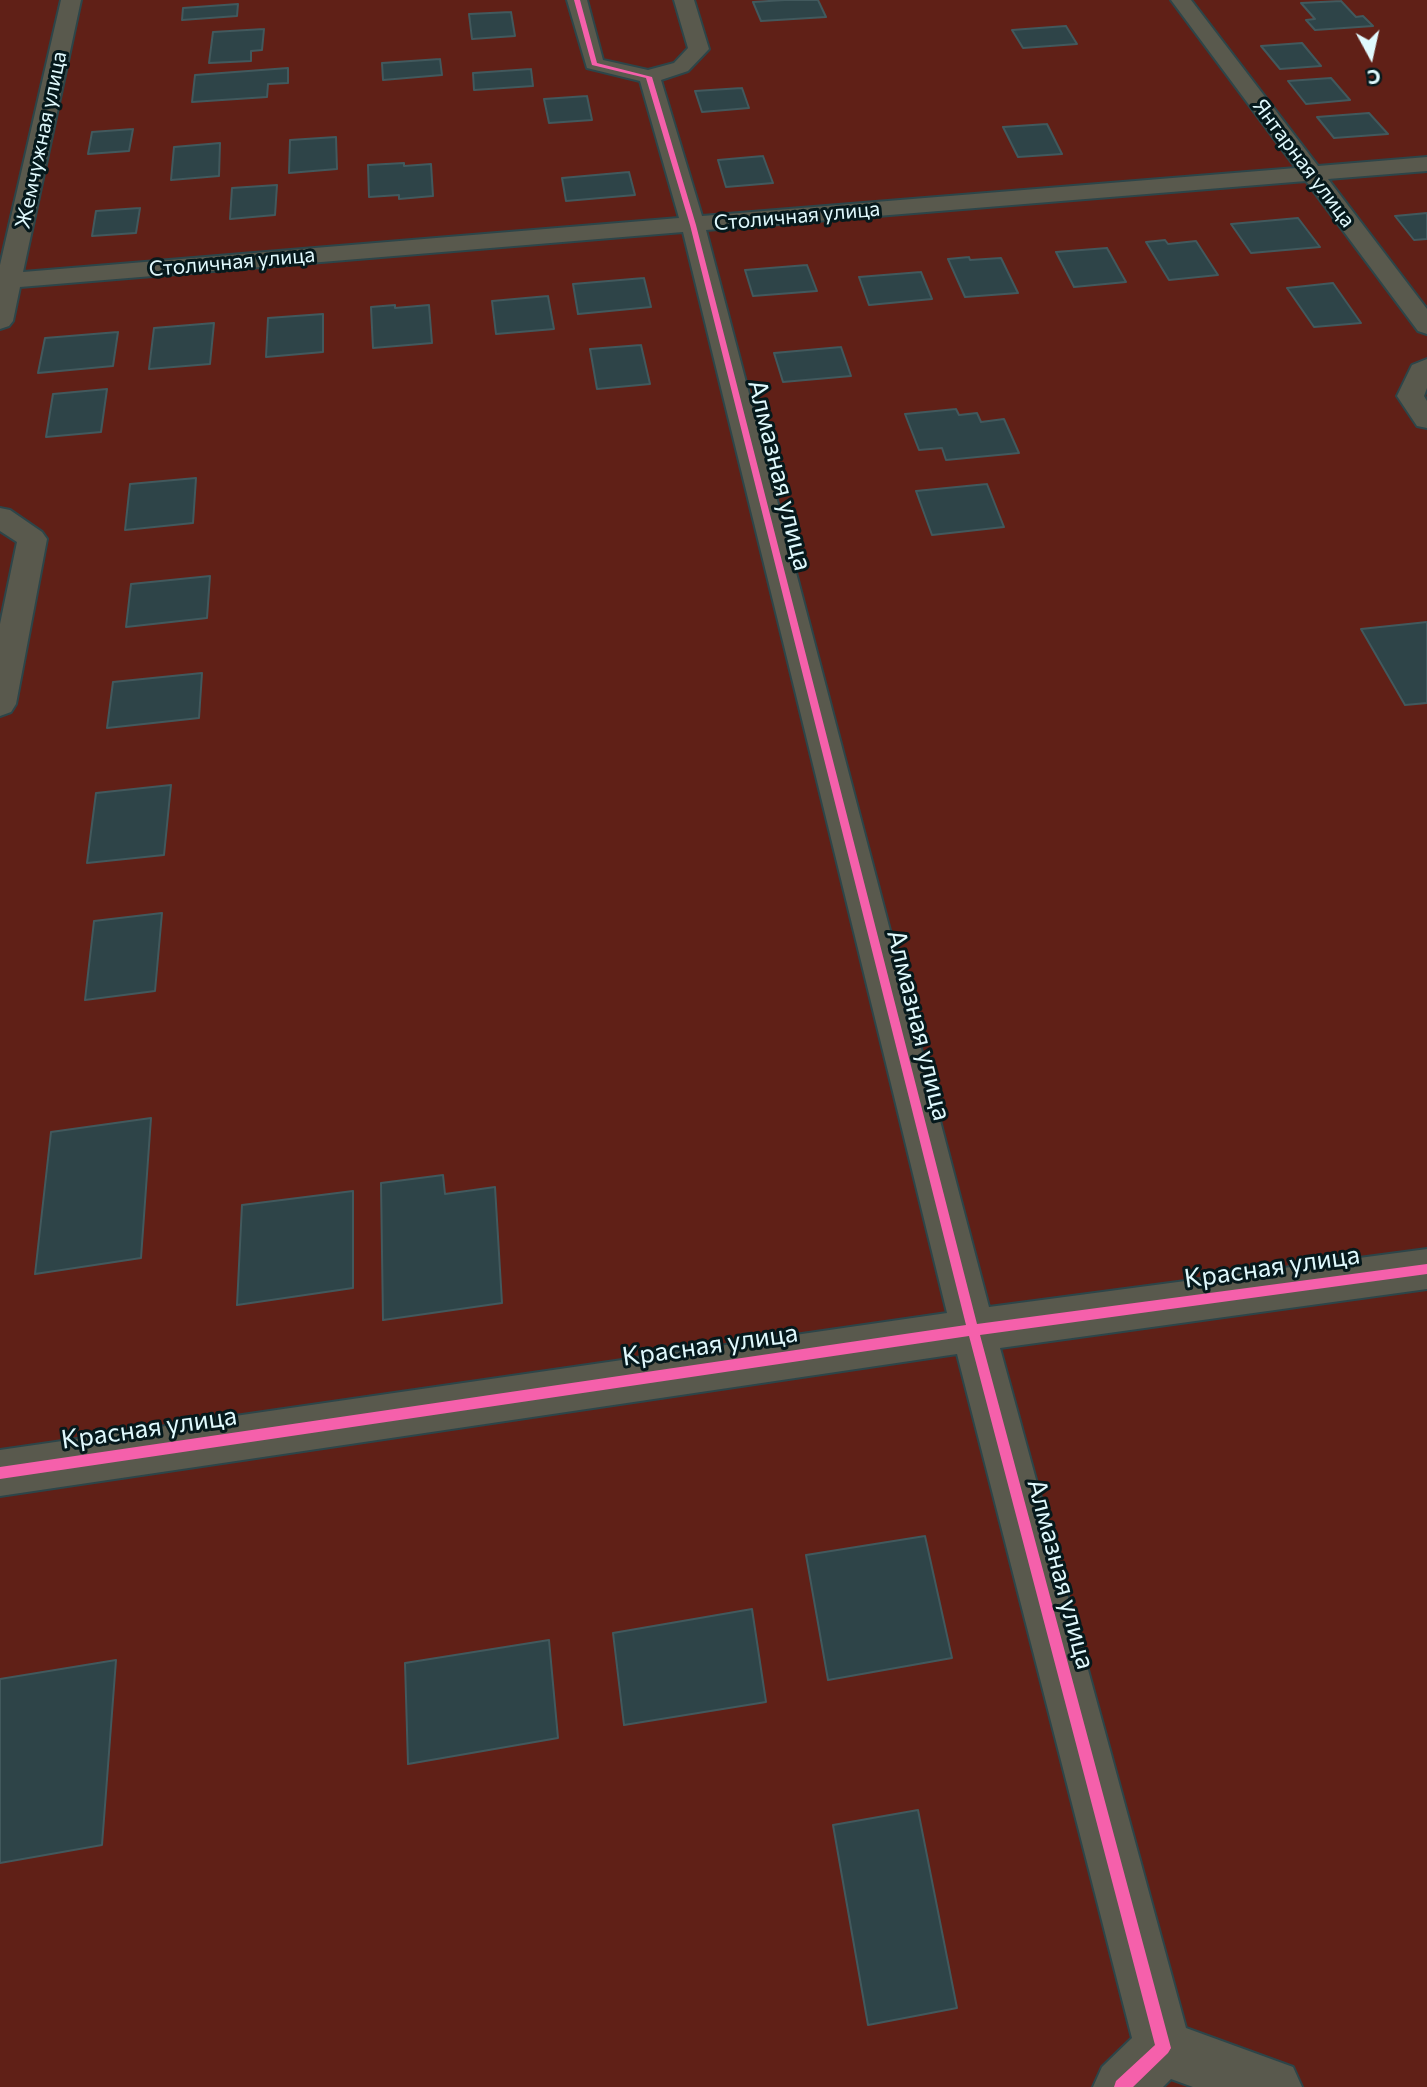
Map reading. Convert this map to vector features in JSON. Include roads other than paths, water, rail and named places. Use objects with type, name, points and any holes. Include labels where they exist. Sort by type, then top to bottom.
[{"type":"street","name":"Жемчужная улица","points":[[0,321],[5,280],[71,0]]},
{"type":"street","points":[[577,0],[594,64],[649,77],[681,67],[699,49],[684,0]]},
{"type":"street","name":"Янтарная улица","points":[[1181,0],[1427,326]]},
{"type":"street","name":"Алмазная улица","points":[[649,77],[693,225],[973,1330],[1163,2048]]},
{"type":"street","name":"Столичная улица","points":[[5,280],[1427,164]]},
{"type":"street","points":[[1427,367],[1421,371],[1410,396],[1427,420]]},
{"type":"street","points":[[0,517],[32,539],[0,704]]},
{"type":"street","name":"Красная улица","points":[[0,1473],[973,1330],[1427,1269]]},
{"type":"street","points":[[1122,2087],[1163,2048],[1273,2087]]}]
